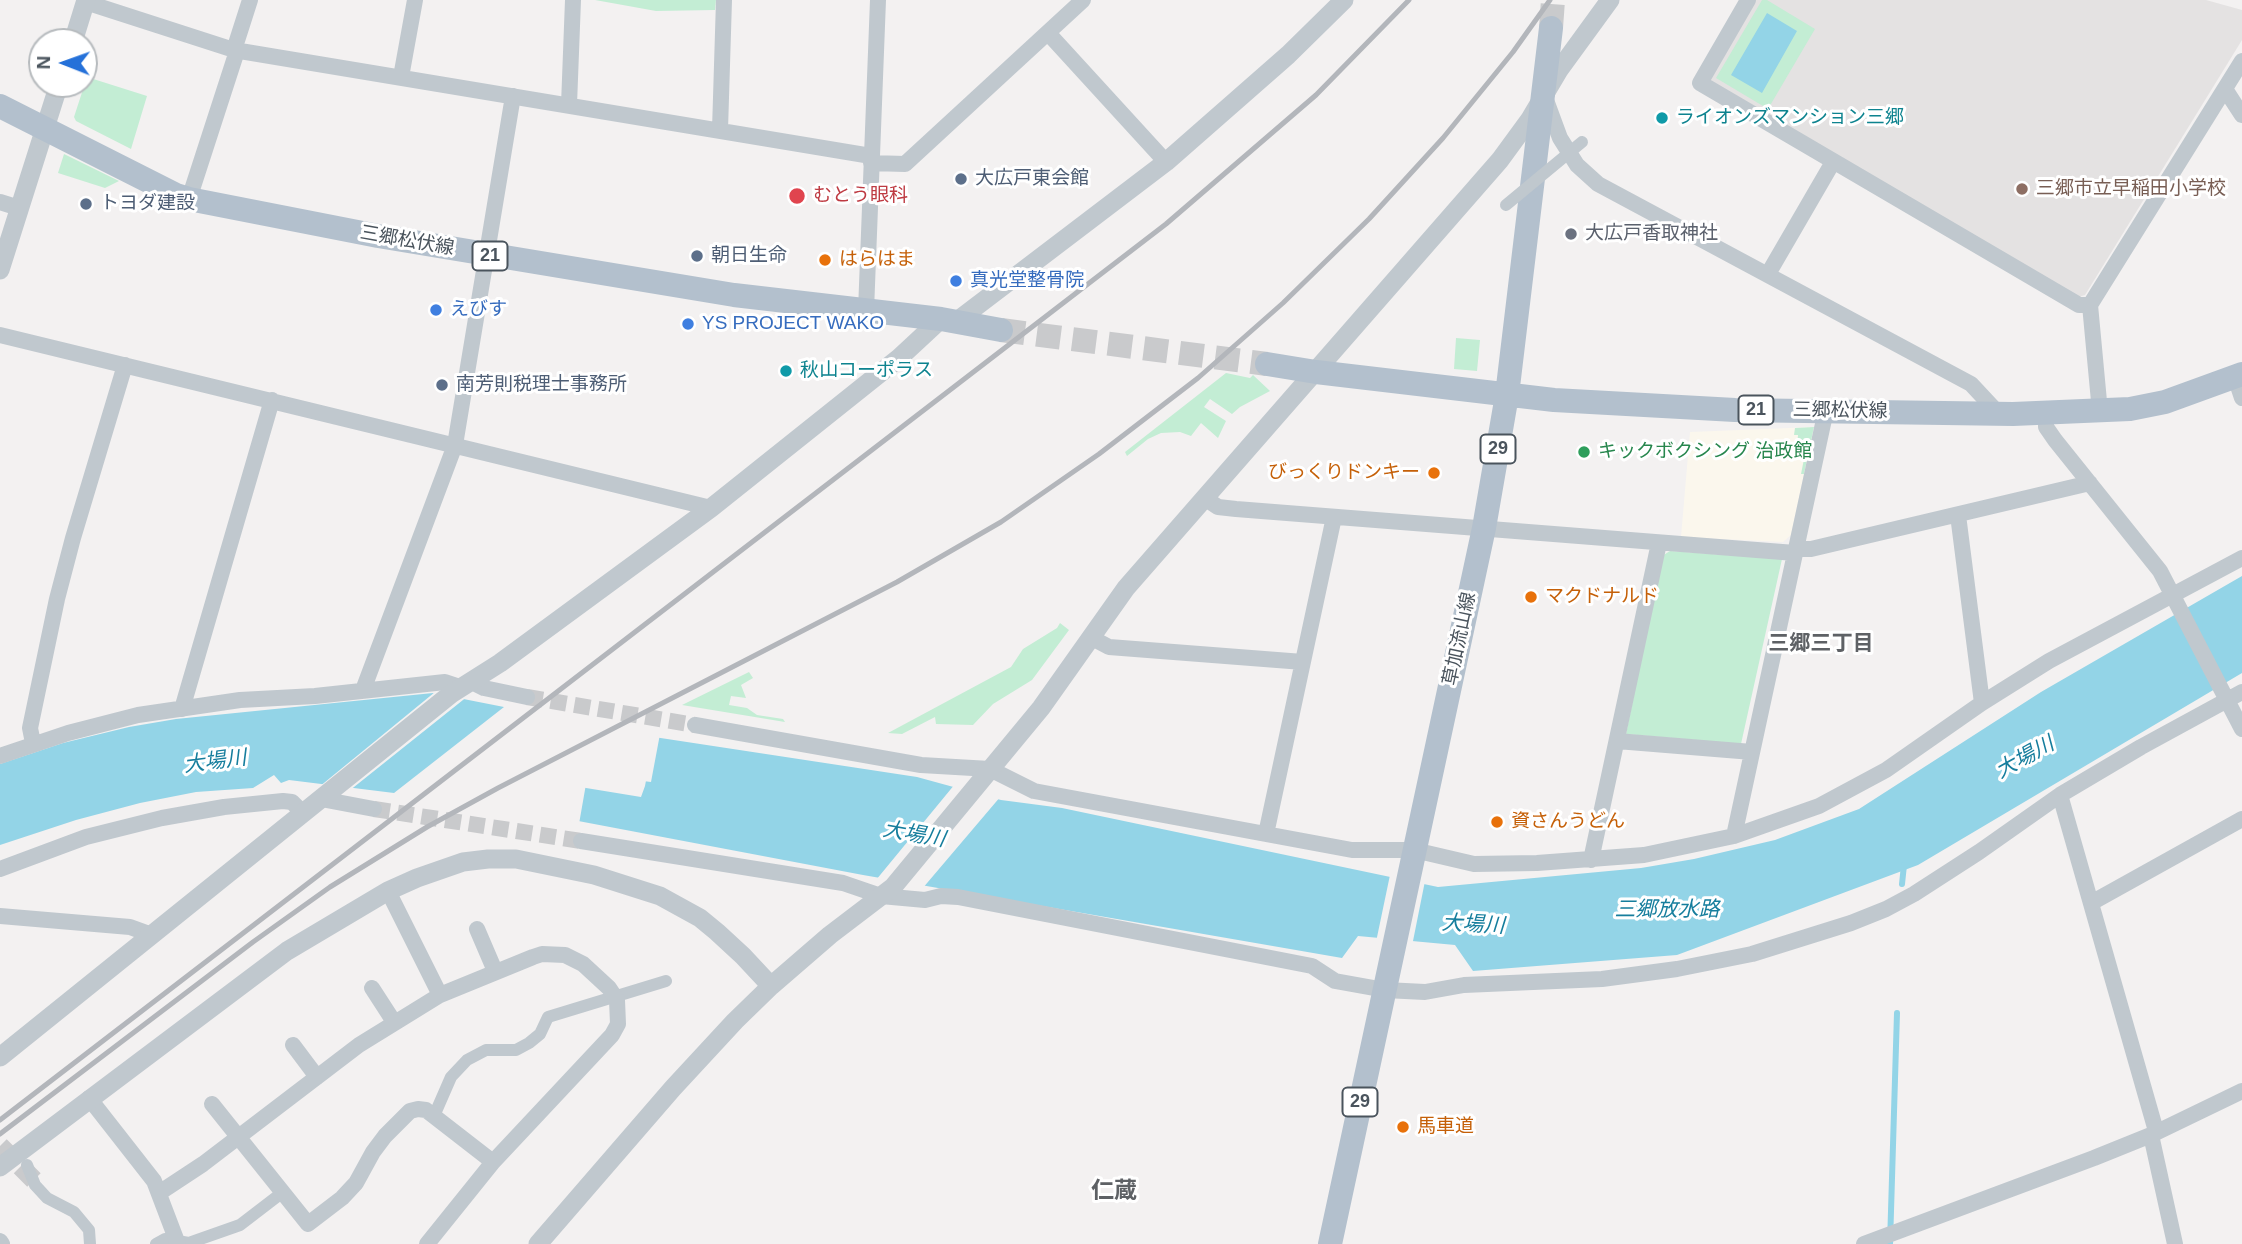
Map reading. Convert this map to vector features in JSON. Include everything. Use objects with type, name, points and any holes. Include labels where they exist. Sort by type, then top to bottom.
[{"type":"main road","name":"草加流山線","points":[[1330,1244],[1484,528],[1507,395],[1551,28]]},
{"type":"main road","name":"三郷松伏線","points":[[0,106],[176,195],[189,199],[486,255],[734,295],[949,320],[1001,330]]},
{"type":"main road","name":"三郷松伏線","points":[[1267,364],[1507,395],[1638,405],[1999,414],[2130,410],[2240,383]]},
{"type":"street","points":[[189,199],[250,0]]},
{"type":"street","points":[[401,76],[415,0]]},
{"type":"street","points":[[569,105],[573,0]]},
{"type":"street","points":[[720,130],[724,0]]},
{"type":"street","points":[[866,311],[878,0]]},
{"type":"street","points":[[77,28],[86,1],[236,50],[720,130],[871,160],[905,164],[1083,0]]},
{"type":"street","points":[[0,1057],[461,688],[500,663],[711,508],[898,358],[1166,162],[1288,55],[1344,0]]},
{"type":"street","points":[[538,1244],[704,1054],[771,986],[830,935],[887,892],[1041,708],[1134,579],[1500,160],[1559,70],[1610,0]]},
{"type":"street","points":[[1748,0],[1700,83],[2079,305],[2090,305]]},
{"type":"street","points":[[1048,33],[1166,162]]},
{"type":"street","points":[[2100,412],[2090,305],[2242,61]]},
{"type":"street","points":[[2225,89],[2242,115]]},
{"type":"street","points":[[1544,94],[1560,138],[1585,174],[1598,184],[1971,384],[1999,414]]},
{"type":"street","points":[[363,690],[455,444],[513,96]]},
{"type":"street","points":[[0,270],[9,205],[45,129],[55,98]]},
{"type":"street","points":[[1506,205],[1582,142]]},
{"type":"street","points":[[1768,274],[1833,162]]},
{"type":"street","points":[[0,335],[711,508]]},
{"type":"street","points":[[33,743],[30,728],[57,599],[125,365]]},
{"type":"street","points":[[182,709],[272,400]]},
{"type":"street","points":[[1734,836],[1826,410]]},
{"type":"street","points":[[2046,414],[2046,427],[2160,571],[2175,595],[2242,729]]},
{"type":"street","points":[[1206,499],[1218,507],[1659,543],[1796,551],[2090,483]]},
{"type":"street","points":[[1958,515],[1982,703]]},
{"type":"street","points":[[1266,834],[1334,517]]},
{"type":"street","points":[[1591,860],[1659,543]]},
{"type":"street","points":[[695,725],[985,776],[1034,791],[1352,850],[1474,864],[1591,860],[1644,855],[1734,836],[1819,806],[1854,789],[1982,703],[2093,636],[2242,558]]},
{"type":"street","points":[[1092,638],[1109,647],[1303,662]]},
{"type":"street","points":[[0,756],[33,743],[138,715],[240,700],[446,682],[461,688],[484,688],[527,697]]},
{"type":"street","points":[[581,841],[843,883],[925,900],[941,896],[958,897],[1312,966],[1335,981],[1385,989],[1425,992],[1464,985],[1601,979],[1676,969],[1761,951],[1851,923],[1914,894],[2060,795],[2242,692]]},
{"type":"street","points":[[1617,741],[1752,752]]},
{"type":"street","points":[[328,794],[374,809]]},
{"type":"street","points":[[2060,795],[2154,1133],[2175,1244]]},
{"type":"street","points":[[0,869],[86,836],[162,818],[224,807],[283,801],[292,802],[303,813]]},
{"type":"street","points":[[2091,903],[2242,819]]},
{"type":"street","points":[[0,1167],[287,951],[387,891],[463,862],[516,859],[594,875],[660,896],[700,918],[743,956],[771,986]]},
{"type":"street","points":[[387,891],[440,995]]},
{"type":"street","points":[[0,916],[130,927],[152,934]]},
{"type":"street","points":[[477,929],[495,971]]},
{"type":"street","points":[[159,1193],[203,1164],[394,1022],[440,995],[542,954],[565,955],[583,964],[617,1000],[618,1024],[612,1035],[493,1162],[427,1244]]},
{"type":"street","points":[[434,1116],[451,1077],[467,1060],[486,1050],[516,1050],[530,1043],[540,1034],[548,1017],[666,981]]},
{"type":"street","points":[[372,988],[394,1022]]},
{"type":"street","points":[[293,1045],[317,1077]]},
{"type":"street","points":[[1869,1242],[2154,1133],[2242,1091]]},
{"type":"street","points":[[89,1098],[142,1164],[159,1193],[176,1242]]},
{"type":"street","points":[[212,1104],[309,1224],[342,1198],[356,1183],[373,1152],[410,1111],[426,1110],[493,1162]]},
{"type":"street","points":[[27,1165],[35,1185],[47,1198],[74,1212],[89,1230],[90,1244]]},
{"type":"street","points":[[156,1244],[166,1239],[189,1243],[240,1225],[283,1192]]},
{"type":"shaded area","name":"三郷市立早稲田小学校","points":[[1756,0],[2206,0],[2242,10],[2242,40],[2085,295],[2078,297],[1712,83],[1710,77]]},
{"type":"shaded area","points":[[1814,427],[1791,535],[1783,542],[1681,537],[1690,432]]},
{"type":"green space","points":[[595,0],[716,0],[715,10],[656,11]]},
{"type":"green space","points":[[1762,0],[1767,0],[1815,29],[1768,109],[1716,78]]},
{"type":"green space","points":[[98,80],[147,96],[131,149],[76,121],[74,117],[80,98],[98,98]]},
{"type":"green space","points":[[64,154],[119,181],[105,188],[58,173]]},
{"type":"green space","points":[[1456,338],[1480,340],[1477,371],[1454,369]]},
{"type":"green space","points":[[1226,373],[1250,378],[1253,375],[1270,391],[1232,414],[1210,399],[1204,407],[1226,421],[1218,438],[1201,423],[1191,436],[1180,432],[1161,433],[1148,439],[1127,456],[1125,452]]},
{"type":"green space","points":[[1814,427],[1804,474],[1801,474],[1804,459],[1796,458],[1798,435],[1794,435],[1795,428]]},
{"type":"green space","points":[[1670,551],[1782,559],[1741,744],[1626,734],[1662,556]]},
{"type":"green space","points":[[1060,623],[1069,630],[1032,680],[993,704],[973,725],[936,724],[935,717],[902,734],[888,733],[1011,667],[1023,649],[1057,628]]},
{"type":"green space","points":[[749,672],[753,678],[741,685],[746,698],[731,696],[729,705],[747,708],[757,715],[783,719],[785,722],[682,705]]},
{"type":"water","points":[[1767,13],[1797,31],[1762,93],[1731,75]]},
{"type":"water","points":[[2242,576],[2242,673],[1918,865],[1677,955],[1473,971],[1455,945],[1358,936],[1342,958],[863,875],[573,820],[580,787],[641,797],[654,737],[917,777],[1001,800],[1062,808],[1438,887],[1641,868],[1775,840],[1859,809],[2041,692]]},
{"type":"water","name":"大場川","points":[[433,693],[504,707],[394,793],[289,780],[281,783],[274,775],[253,788],[196,792],[140,803],[76,820],[0,845],[0,764],[63,743],[176,719]]},
{"type":"pier","points":[[435,692],[468,696],[349,791],[319,787]]},
{"type":"pier","points":[[654,733],[660,734],[651,782],[643,781],[650,736]]},
{"type":"pier","points":[[586,784],[579,824],[570,820],[577,786]]},
{"type":"pier","points":[[955,784],[1001,796],[922,889],[876,880]]},
{"type":"pier","points":[[1390,875],[1425,881],[1412,946],[1376,942]]},
{"type":"waterway","points":[[1902,884],[1904,865]]},
{"type":"waterway","points":[[1890,1244],[1897,1013]]},
{"type":"tunnel","points":[[1551,28],[1553,0]]},
{"type":"tunnel","points":[[1001,330],[1267,364]]},
{"type":"tunnel","points":[[527,697],[695,725]]},
{"type":"tunnel","points":[[374,809],[581,841]]},
{"type":"tunnel","points":[[0,1146],[40,1186]]},
{"type":"railway","points":[[0,1120],[1166,224],[1316,95],[1409,0]]},
{"type":"railway","points":[[0,1134],[253,942],[330,887],[427,827],[498,788],[897,582],[1001,522],[1099,454],[1198,378],[1283,303],[1369,219],[1443,138],[1513,52],[1550,0]]},
{"type":"place","name":"ライオンズマンション三郷","points":[[1662,118]]},
{"type":"place","name":"大広戸東会館","points":[[961,179]]},
{"type":"place","name":"三郷市立早稲田小学校","points":[[2022,189]]},
{"type":"place","name":"むとう眼科","points":[[797,196]]},
{"type":"place","name":"トヨダ建設","points":[[86,204]]},
{"type":"place","name":"大広戸香取神社","points":[[1571,234]]},
{"type":"place","name":"朝日生命","points":[[697,256]]},
{"type":"place","name":"はらはま","points":[[825,260]]},
{"type":"place","name":"真光堂整骨院","points":[[956,281]]},
{"type":"place","name":"えびす","points":[[436,310]]},
{"type":"place","name":"YS PROJECT WAKO","points":[[688,324]]},
{"type":"place","name":"秋山コーポラス","points":[[786,371]]},
{"type":"place","name":"南芳則税理士事務所","points":[[442,385]]},
{"type":"place","name":"キックボクシング 治政館","points":[[1584,452]]},
{"type":"place","name":"びっくりドンキー","points":[[1434,473]]},
{"type":"place","name":"マクドナルド","points":[[1531,597]]},
{"type":"place","name":"資さんうどん","points":[[1497,822]]},
{"type":"place","name":"馬車道","points":[[1403,1127]]},
{"type":"district","name":"三郷三丁目","points":[[1821,644]]},
{"type":"district","name":"仁蔵","points":[[1114,1192]]},
{"type":"water label","name":"三郷放水路","points":[[1667,910]]}]
